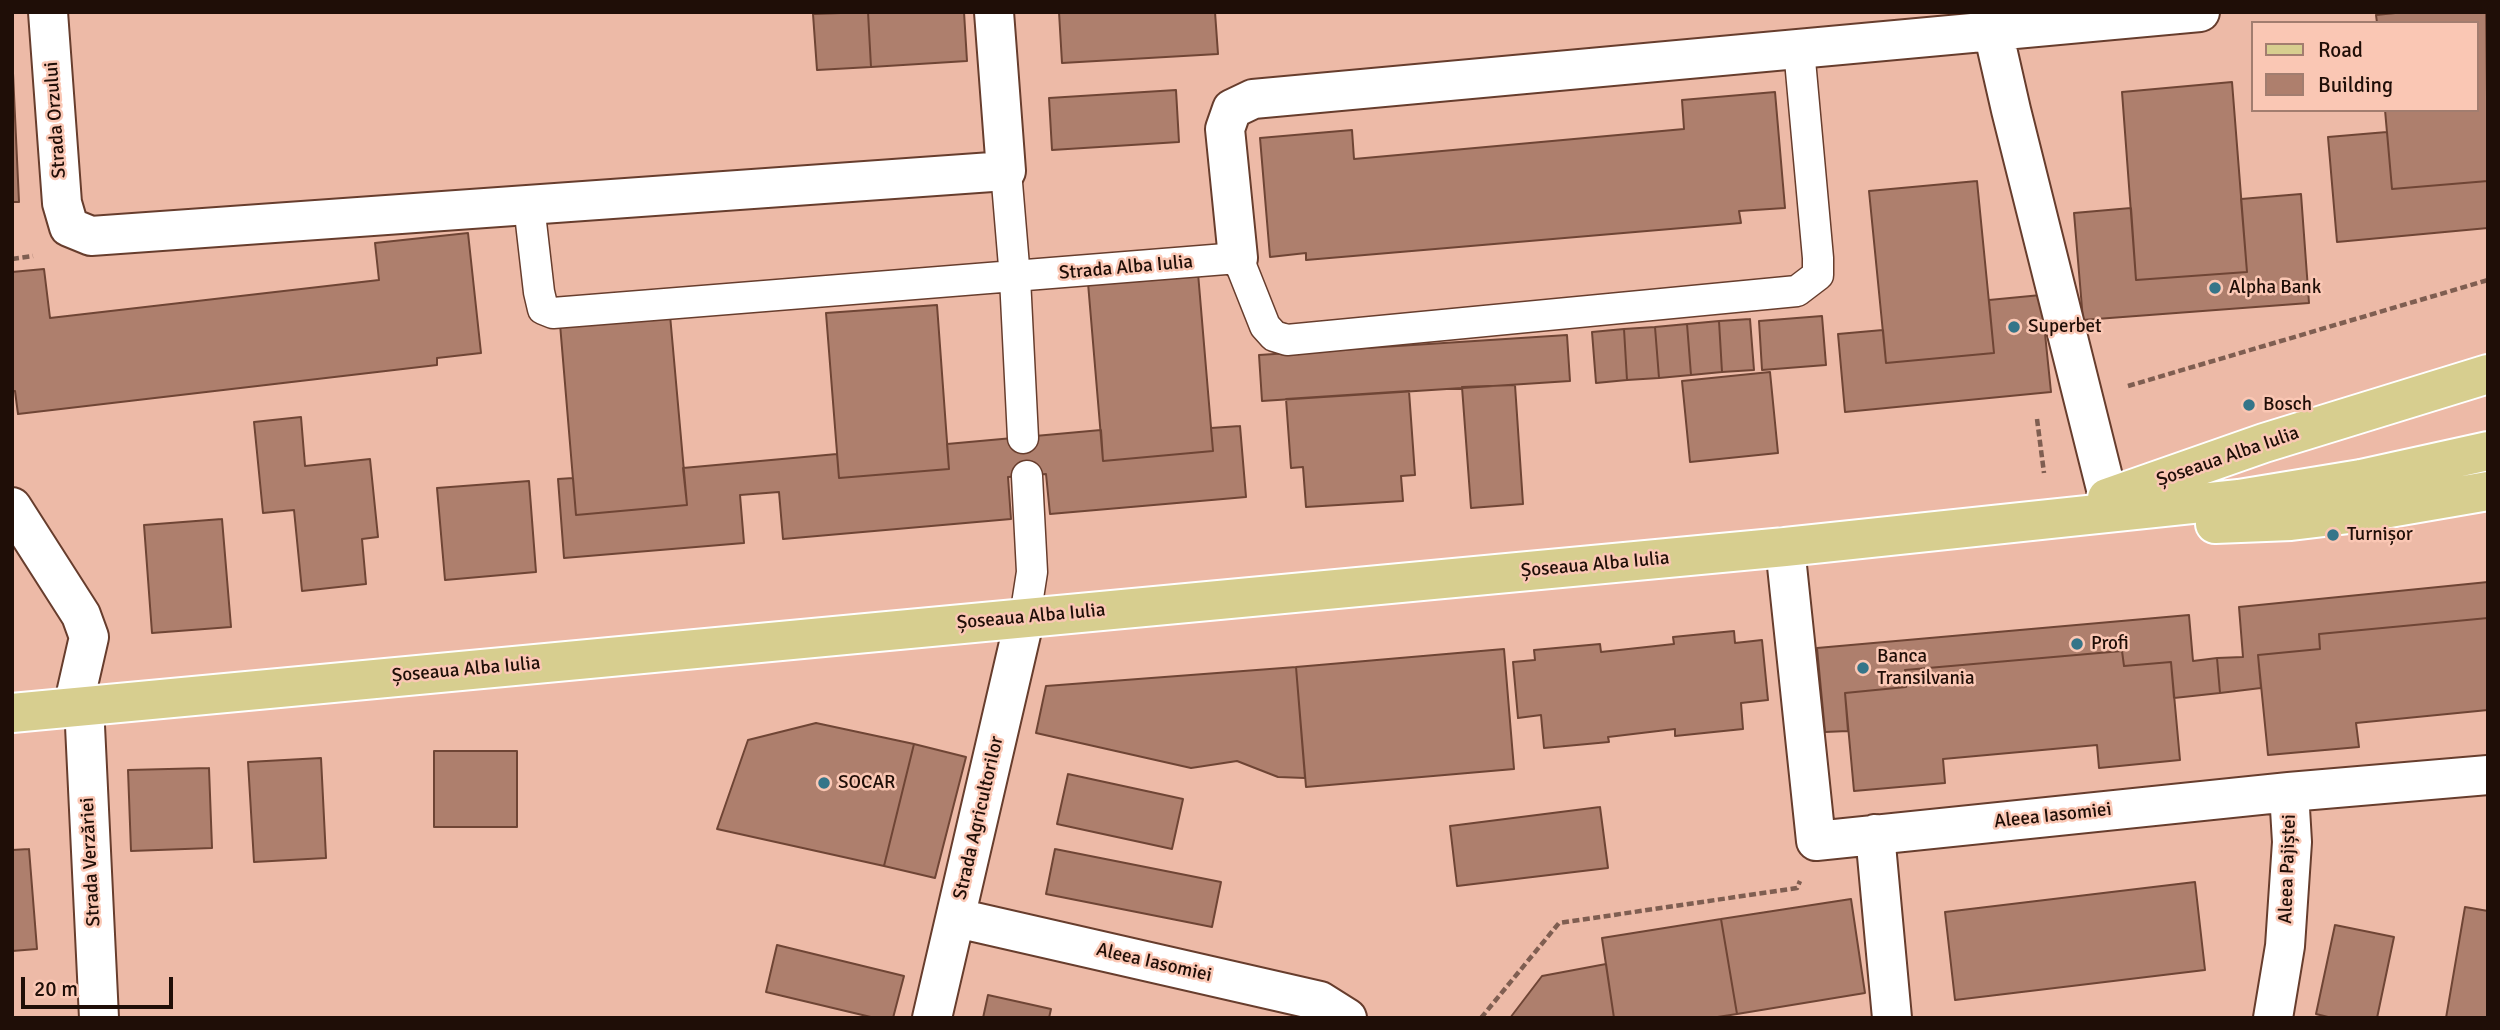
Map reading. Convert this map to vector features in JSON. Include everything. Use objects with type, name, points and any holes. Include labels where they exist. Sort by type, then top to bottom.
[{"type":"main road","name":"Șoseaua Alba Iulia","points":[[2049,519],[2264,443],[2488,374]]},
{"type":"main road","name":"Șoseaua Alba Iulia","points":[[12,713],[1785,547],[2239,499],[2361,479],[2488,451]]},
{"type":"main road","points":[[2049,519],[2180,525],[2291,521],[2366,512],[2488,491]]},
{"type":"street","name":"Strada Orzului","points":[[48,12],[62,203],[69,227],[92,236],[529,205]]},
{"type":"street","points":[[529,205],[1006,171],[994,12]]},
{"type":"street","points":[[1238,258],[1225,129],[1232,108],[1253,99],[1799,49],[1993,22],[2200,12]]},
{"type":"street","points":[[1993,22],[2108,497]]},
{"type":"street","name":"Strada Verzăriei","points":[[12,507],[80,615],[89,637],[79,706],[99,1018]]},
{"type":"street","points":[[1785,547],[1816,841]]},
{"type":"street","name":"Strada Agricultorilor","points":[[932,1018],[1025,617]]},
{"type":"street","name":"Aleea Pajiștei","points":[[2273,1018],[2285,946],[2292,842],[2289,792],[2488,775]]},
{"type":"street","name":"Aleea Iasomiei","points":[[1816,841],[2289,792]]},
{"type":"street","points":[[1874,834],[1892,1018]]},
{"type":"street","name":"Aleea Iasomiei","points":[[957,918],[1320,1001],[1347,1018]]},
{"type":"lane","points":[[1238,258],[1265,326],[1274,337],[1287,340],[1797,291],[1818,275],[1799,49]]},
{"type":"lane","points":[[1006,171],[1015,278],[1023,438]]},
{"type":"lane","name":"Strada Alba Iulia","points":[[529,205],[539,292],[543,309],[553,313],[1238,258]]},
{"type":"lane","points":[[1025,617],[1032,572],[1027,476]]},
{"type":"path","points":[[1481,1018],[1559,923],[1797,888],[1816,841]]},
{"type":"building","points":[[868,12],[871,67],[817,70],[813,14]]},
{"type":"building","points":[[868,12],[964,12],[967,61],[871,67]]},
{"type":"building","points":[[1059,12],[1215,12],[1218,54],[1062,63]]},
{"type":"building","points":[[2405,12],[2486,12],[2488,181],[2392,189],[2385,112],[2479,112],[2479,21],[2377,21],[2376,15]]},
{"type":"building","points":[[13,73],[19,202],[12,202]]},
{"type":"building","points":[[2232,82],[2247,272],[2136,280],[2122,92]]},
{"type":"building","points":[[1176,90],[1179,142],[1052,150],[1049,98]]},
{"type":"building","points":[[1775,92],[1785,208],[1739,211],[1741,223],[1306,260],[1306,253],[1270,257],[1260,138],[1352,130],[1354,159],[1684,129],[1682,100]]},
{"type":"building","points":[[2387,132],[2392,189],[2488,181],[2488,228],[2337,242],[2328,137]]},
{"type":"building","points":[[1977,181],[1994,353],[1886,363],[1869,191]]},
{"type":"building","points":[[2301,194],[2309,303],[2083,320],[2074,213],[2131,208],[2136,280],[2247,272],[2241,199]]},
{"type":"building","points":[[468,233],[481,353],[437,358],[437,365],[18,414],[15,391],[12,391],[12,272],[44,269],[50,318],[379,280],[375,243]]},
{"type":"building","points":[[1198,273],[1213,451],[1103,461],[1088,283]]},
{"type":"building","points":[[2041,295],[2051,392],[1845,412],[1838,334],[1883,330],[1886,363],[1994,353],[1989,300]]},
{"type":"building","points":[[937,305],[949,469],[839,478],[826,313]]},
{"type":"building","points":[[670,315],[687,505],[576,515],[560,324]]},
{"type":"building","points":[[1822,316],[1826,365],[1762,370],[1759,321]]},
{"type":"building","points":[[1750,319],[1754,370],[1722,372],[1719,321]]},
{"type":"building","points":[[1719,321],[1722,372],[1691,375],[1687,324]]},
{"type":"building","points":[[1687,324],[1691,375],[1659,378],[1655,327]]},
{"type":"building","points":[[1655,327],[1659,378],[1627,380],[1624,329]]},
{"type":"building","points":[[1624,329],[1627,380],[1596,383],[1592,332]]},
{"type":"building","points":[[1567,335],[1570,381],[1262,401],[1259,355]]},
{"type":"building","points":[[1770,372],[1778,453],[1690,462],[1682,381]]},
{"type":"building","points":[[1515,385],[1523,504],[1471,508],[1462,387]]},
{"type":"building","points":[[1409,391],[1415,475],[1401,476],[1403,501],[1306,507],[1303,467],[1291,468],[1286,399]]},
{"type":"building","points":[[301,417],[305,466],[370,459],[378,537],[362,539],[366,584],[302,591],[294,510],[263,513],[254,422]]},
{"type":"building","points":[[1240,426],[1246,497],[1050,514],[1046,474],[1008,477],[1011,519],[783,539],[779,492],[740,495],[744,543],[564,558],[558,479],[573,478],[576,515],[687,505],[683,468],[837,454],[839,478],[949,469],[947,444],[1101,430],[1103,461],[1213,451],[1211,428]]},
{"type":"building","points":[[529,481],[536,572],[445,580],[437,488]]},
{"type":"building","points":[[222,519],[231,627],[152,633],[144,525]]},
{"type":"building","points":[[2488,582],[2488,618],[2319,634],[2320,649],[2258,655],[2261,688],[2220,693],[2217,658],[2243,657],[2239,607]]},
{"type":"building","points":[[2189,615],[2193,661],[2217,658],[2220,693],[2174,698],[2171,662],[2124,666],[2122,651],[1905,670],[1906,687],[1845,693],[1848,731],[1825,732],[1817,648]]},
{"type":"building","points":[[2488,618],[2488,710],[2356,723],[2359,747],[2268,755],[2258,655],[2320,649],[2319,634]]},
{"type":"building","points":[[1734,631],[1735,643],[1762,640],[1768,700],[1741,703],[1743,729],[1675,736],[1675,729],[1608,737],[1609,742],[1544,748],[1541,715],[1518,718],[1513,662],[1535,660],[1534,650],[1600,644],[1601,652],[1674,644],[1673,637]]},
{"type":"building","points":[[1504,649],[1514,769],[1306,787],[1296,667]]},
{"type":"building","points":[[2122,651],[2124,666],[2171,662],[2180,760],[2099,768],[2097,745],[1943,759],[1945,783],[1854,791],[1845,693],[1906,687],[1905,670]]},
{"type":"building","points":[[1296,667],[1305,778],[1278,777],[1237,761],[1191,768],[1036,733],[1046,686]]},
{"type":"building","points":[[816,723],[914,744],[884,866],[717,829],[748,740]]},
{"type":"building","points":[[914,744],[966,757],[935,878],[884,866]]},
{"type":"building","points":[[434,751],[517,751],[517,827],[434,827]]},
{"type":"building","points":[[321,758],[326,858],[254,862],[248,762]]},
{"type":"building","points":[[209,768],[212,848],[131,851],[128,770]]},
{"type":"building","points":[[1068,774],[1183,799],[1172,849],[1057,824]]},
{"type":"building","points":[[1600,807],[1608,868],[1457,886],[1450,826]]},
{"type":"building","points":[[29,849],[37,949],[12,951],[12,850]]},
{"type":"building","points":[[1055,849],[1221,882],[1212,927],[1046,894]]},
{"type":"building","points":[[2195,882],[2205,970],[1955,1000],[1945,912]]},
{"type":"building","points":[[1851,899],[1865,993],[1737,1014],[1721,919]]},
{"type":"building","points":[[2465,907],[2488,911],[2488,1018],[2446,1018]]},
{"type":"building","points":[[1721,919],[1737,1014],[1711,1018],[1614,1018],[1602,938]]},
{"type":"building","points":[[2335,925],[2394,937],[2377,1018],[2332,1018],[2316,1014]]},
{"type":"building","points":[[777,945],[904,976],[893,1018],[875,1018],[766,992]]},
{"type":"building","points":[[1606,964],[1614,1018],[1510,1018],[1542,976]]},
{"type":"building","points":[[988,995],[1051,1009],[1049,1018],[983,1018]]},
{"type":"place","name":"Alpha Bank","points":[[2215,288]]},
{"type":"place","name":"Superbet","points":[[2014,327]]},
{"type":"place","name":"Bosch","points":[[2249,405]]},
{"type":"place","name":"Turnișor","points":[[2333,535]]},
{"type":"place","name":"Profi","points":[[2077,644]]},
{"type":"place","name":"Banca Transilvania","points":[[1863,668]]},
{"type":"place","name":"SOCAR","points":[[824,783]]}]
